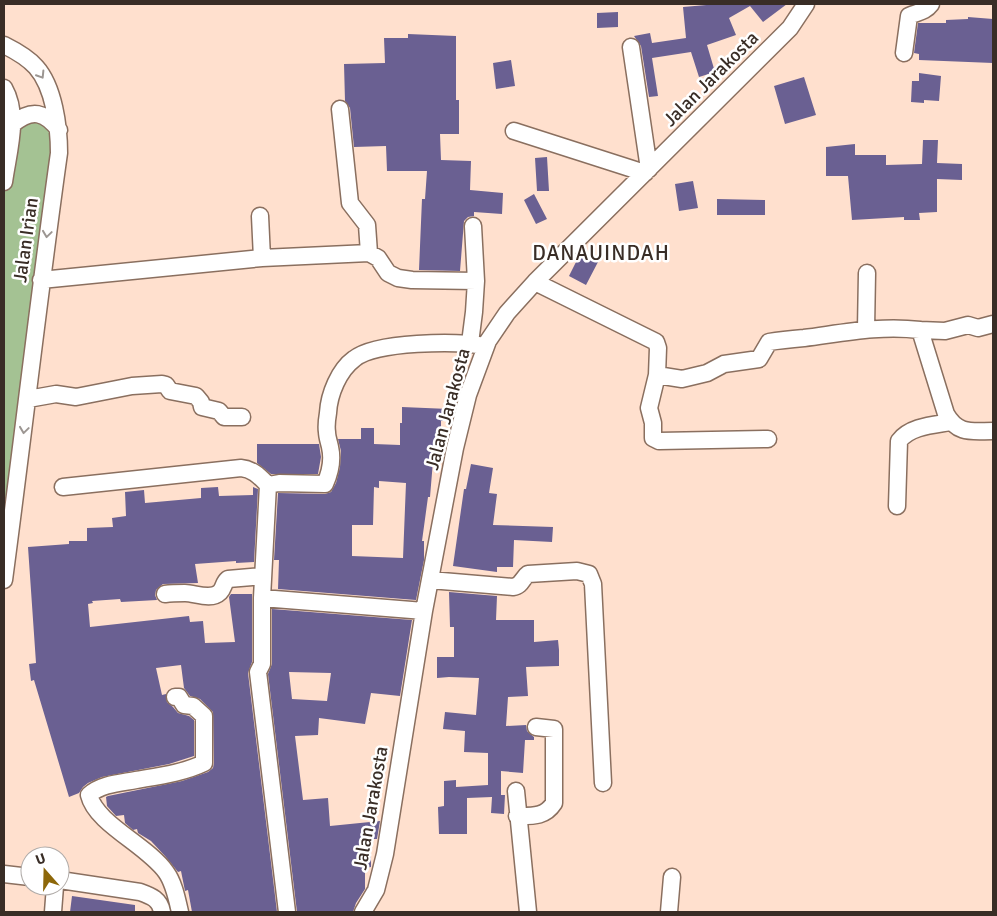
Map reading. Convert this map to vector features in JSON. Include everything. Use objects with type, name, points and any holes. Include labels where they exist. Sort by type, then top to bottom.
[{"type":"street","name":"Jalan Jarakosta","points":[[363,912],[376,890],[385,854],[424,611],[455,448],[478,345],[535,282],[790,28],[806,4]]},
{"type":"street","points":[[904,53],[909,16],[927,8],[931,4]]},
{"type":"street","name":"Jalan Irian","points":[[4,45],[36,67],[46,84],[59,130],[58,152],[28,399],[4,580]]},
{"type":"street","points":[[514,131],[647,171],[631,47]]},
{"type":"street","name":"Jalan Irian","points":[[4,88],[11,106],[11,132],[4,182]]},
{"type":"street","points":[[340,108],[350,203],[367,226],[369,252]]},
{"type":"street","points":[[11,132],[14,124],[19,119],[38,114],[44,115],[51,120],[59,130]]},
{"type":"street","points":[[260,216],[262,258]]},
{"type":"street","points":[[268,485],[279,483],[325,484],[331,467],[331,450],[327,433],[328,410],[332,393],[344,369],[354,359],[369,350],[395,346],[478,345],[474,312],[476,281],[473,226]]},
{"type":"street","points":[[41,280],[262,258],[369,252],[378,258],[388,273],[398,278],[476,281]]},
{"type":"street","points":[[866,329],[867,274]]},
{"type":"street","points":[[535,282],[656,342],[658,348],[657,376],[649,408],[653,438],[659,441],[768,439]]},
{"type":"street","points":[[657,376],[682,379],[707,372],[724,364],[759,359],[770,342],[782,339],[866,329],[895,328],[945,331],[968,325],[978,328],[993,324]]},
{"type":"street","points":[[920,330],[946,414],[951,422],[959,429],[967,431],[993,431]]},
{"type":"street","points":[[28,399],[56,394],[76,397],[132,386],[162,384],[170,391],[196,396],[201,402],[202,407],[219,411],[224,417],[242,417]]},
{"type":"street","points":[[897,506],[899,441],[902,436],[918,428],[951,422]]},
{"type":"street","points":[[63,487],[241,468],[254,472],[268,485]]},
{"type":"street","points":[[268,485],[262,576],[262,664],[258,672],[287,912]]},
{"type":"street","points":[[430,580],[510,588],[517,587],[524,576],[528,574],[577,571],[589,574],[593,584],[603,783]]},
{"type":"street","points":[[165,594],[216,595],[222,590],[223,583],[228,580],[262,576]]},
{"type":"street","points":[[262,598],[424,611]]},
{"type":"street","points":[[175,697],[184,705],[193,706],[204,716],[204,763],[191,769],[170,774],[100,787],[88,795],[90,802],[99,814],[139,846],[165,871],[176,896],[180,912]]},
{"type":"street","points":[[517,816],[541,815],[549,811],[554,803],[554,729],[536,727]]},
{"type":"street","points":[[516,791],[528,912]]},
{"type":"street","points":[[4,874],[20,876]]},
{"type":"street","points":[[669,912],[672,877]]},
{"type":"street","points":[[70,882],[140,892],[153,896],[157,900],[162,912]]},
{"type":"street","points":[[53,912],[54,896]]},
{"type":"green space","points":[[23,117],[59,130],[4,580],[4,182]]},
{"type":"building","points":[[718,4],[787,4],[763,22],[750,6],[729,18],[736,35],[707,45],[715,72],[699,77],[691,52],[652,58],[658,96],[649,97],[641,46],[634,36],[650,33],[652,43],[686,38],[683,7]]},
{"type":"building","points":[[618,12],[618,27],[597,28],[597,13]]},
{"type":"building","points":[[968,17],[993,19],[993,63],[919,60],[919,54],[914,53],[918,23],[946,23],[946,20],[968,19]]},
{"type":"building","points":[[408,34],[456,36],[456,100],[459,100],[459,134],[440,134],[441,160],[471,161],[470,190],[503,193],[502,214],[474,212],[474,216],[468,217],[464,221],[460,271],[419,270],[422,199],[425,199],[427,171],[387,171],[386,146],[354,147],[350,108],[345,101],[344,64],[385,63],[384,38],[408,38]]},
{"type":"building","points":[[511,60],[515,86],[496,89],[493,63]]},
{"type":"building","points":[[919,73],[941,76],[939,101],[924,100],[924,103],[911,102],[912,81],[919,81]]},
{"type":"building","points":[[804,77],[816,115],[785,124],[774,86]]},
{"type":"building","points":[[923,140],[938,140],[937,163],[962,164],[962,180],[937,179],[937,212],[919,213],[920,220],[904,220],[904,217],[852,220],[848,176],[826,176],[826,147],[855,144],[855,155],[886,155],[886,165],[922,164]]},
{"type":"building","points":[[547,157],[549,191],[537,191],[535,158]]},
{"type":"building","points":[[693,181],[698,208],[679,211],[675,184]]},
{"type":"building","points":[[534,194],[547,219],[536,224],[524,200]]},
{"type":"building","points":[[717,199],[765,200],[765,215],[717,215]]},
{"type":"building","points":[[580,254],[598,262],[586,285],[569,276]]},
{"type":"building","points":[[402,407],[449,409],[448,421],[441,421],[441,437],[435,437],[430,497],[428,497],[422,541],[424,541],[424,560],[416,600],[278,589],[279,560],[274,560],[278,493],[325,494],[331,492],[336,483],[340,467],[341,451],[338,439],[361,439],[361,428],[374,428],[374,444],[400,445],[400,423],[402,423]],"holes":[[[379,481],[406,483],[403,558],[352,556],[352,525],[373,525],[374,487],[379,488]]]},
{"type":"building","points":[[257,444],[319,444],[321,457],[318,474],[271,474],[257,463]]},
{"type":"building","points":[[471,464],[493,468],[489,493],[497,494],[493,525],[553,527],[552,542],[514,540],[513,567],[497,567],[497,572],[453,566],[464,489],[466,489]]},
{"type":"building","points":[[218,487],[219,496],[253,495],[253,487],[258,489],[254,562],[236,563],[236,561],[195,564],[198,583],[163,584],[156,590],[157,600],[121,602],[120,599],[92,601],[93,603],[88,604],[90,627],[189,616],[190,622],[203,621],[205,643],[235,642],[229,597],[231,594],[252,594],[252,662],[248,673],[277,912],[192,912],[188,890],[185,891],[181,871],[178,872],[151,841],[138,833],[137,829],[133,830],[125,823],[124,815],[116,816],[107,806],[106,797],[108,796],[182,781],[208,772],[213,768],[213,712],[200,699],[190,696],[184,688],[181,665],[156,668],[162,695],[166,694],[167,702],[178,713],[189,716],[194,720],[194,756],[169,764],[102,777],[88,783],[79,793],[69,797],[34,680],[31,681],[29,664],[36,663],[28,547],[69,544],[69,541],[87,541],[87,528],[113,527],[112,518],[126,516],[125,492],[144,490],[145,503],[201,498],[201,488]]},
{"type":"building","points":[[449,592],[497,596],[496,620],[534,620],[534,642],[558,640],[559,650],[559,666],[526,667],[528,696],[508,697],[506,726],[526,725],[527,731],[534,737],[534,740],[525,740],[523,773],[501,771],[501,795],[505,795],[504,814],[491,813],[492,797],[467,798],[467,834],[439,834],[438,807],[444,806],[444,781],[456,780],[456,787],[488,785],[488,753],[464,752],[465,731],[443,729],[445,712],[476,715],[479,678],[437,678],[437,657],[454,657],[454,627],[450,627]]},
{"type":"building","points":[[272,609],[412,620],[400,696],[371,693],[365,724],[319,718],[318,735],[295,736],[303,800],[328,798],[330,826],[380,821],[377,839],[371,839],[371,867],[365,868],[365,889],[356,903],[353,912],[297,912],[268,674],[272,664]],"holes":[[[289,672],[331,673],[327,701],[292,699]]]},
{"type":"building","points":[[72,896],[135,905],[135,912],[70,912]]},
{"type":"district","name":"DANAUINDAH","points":[[601,253]]}]
